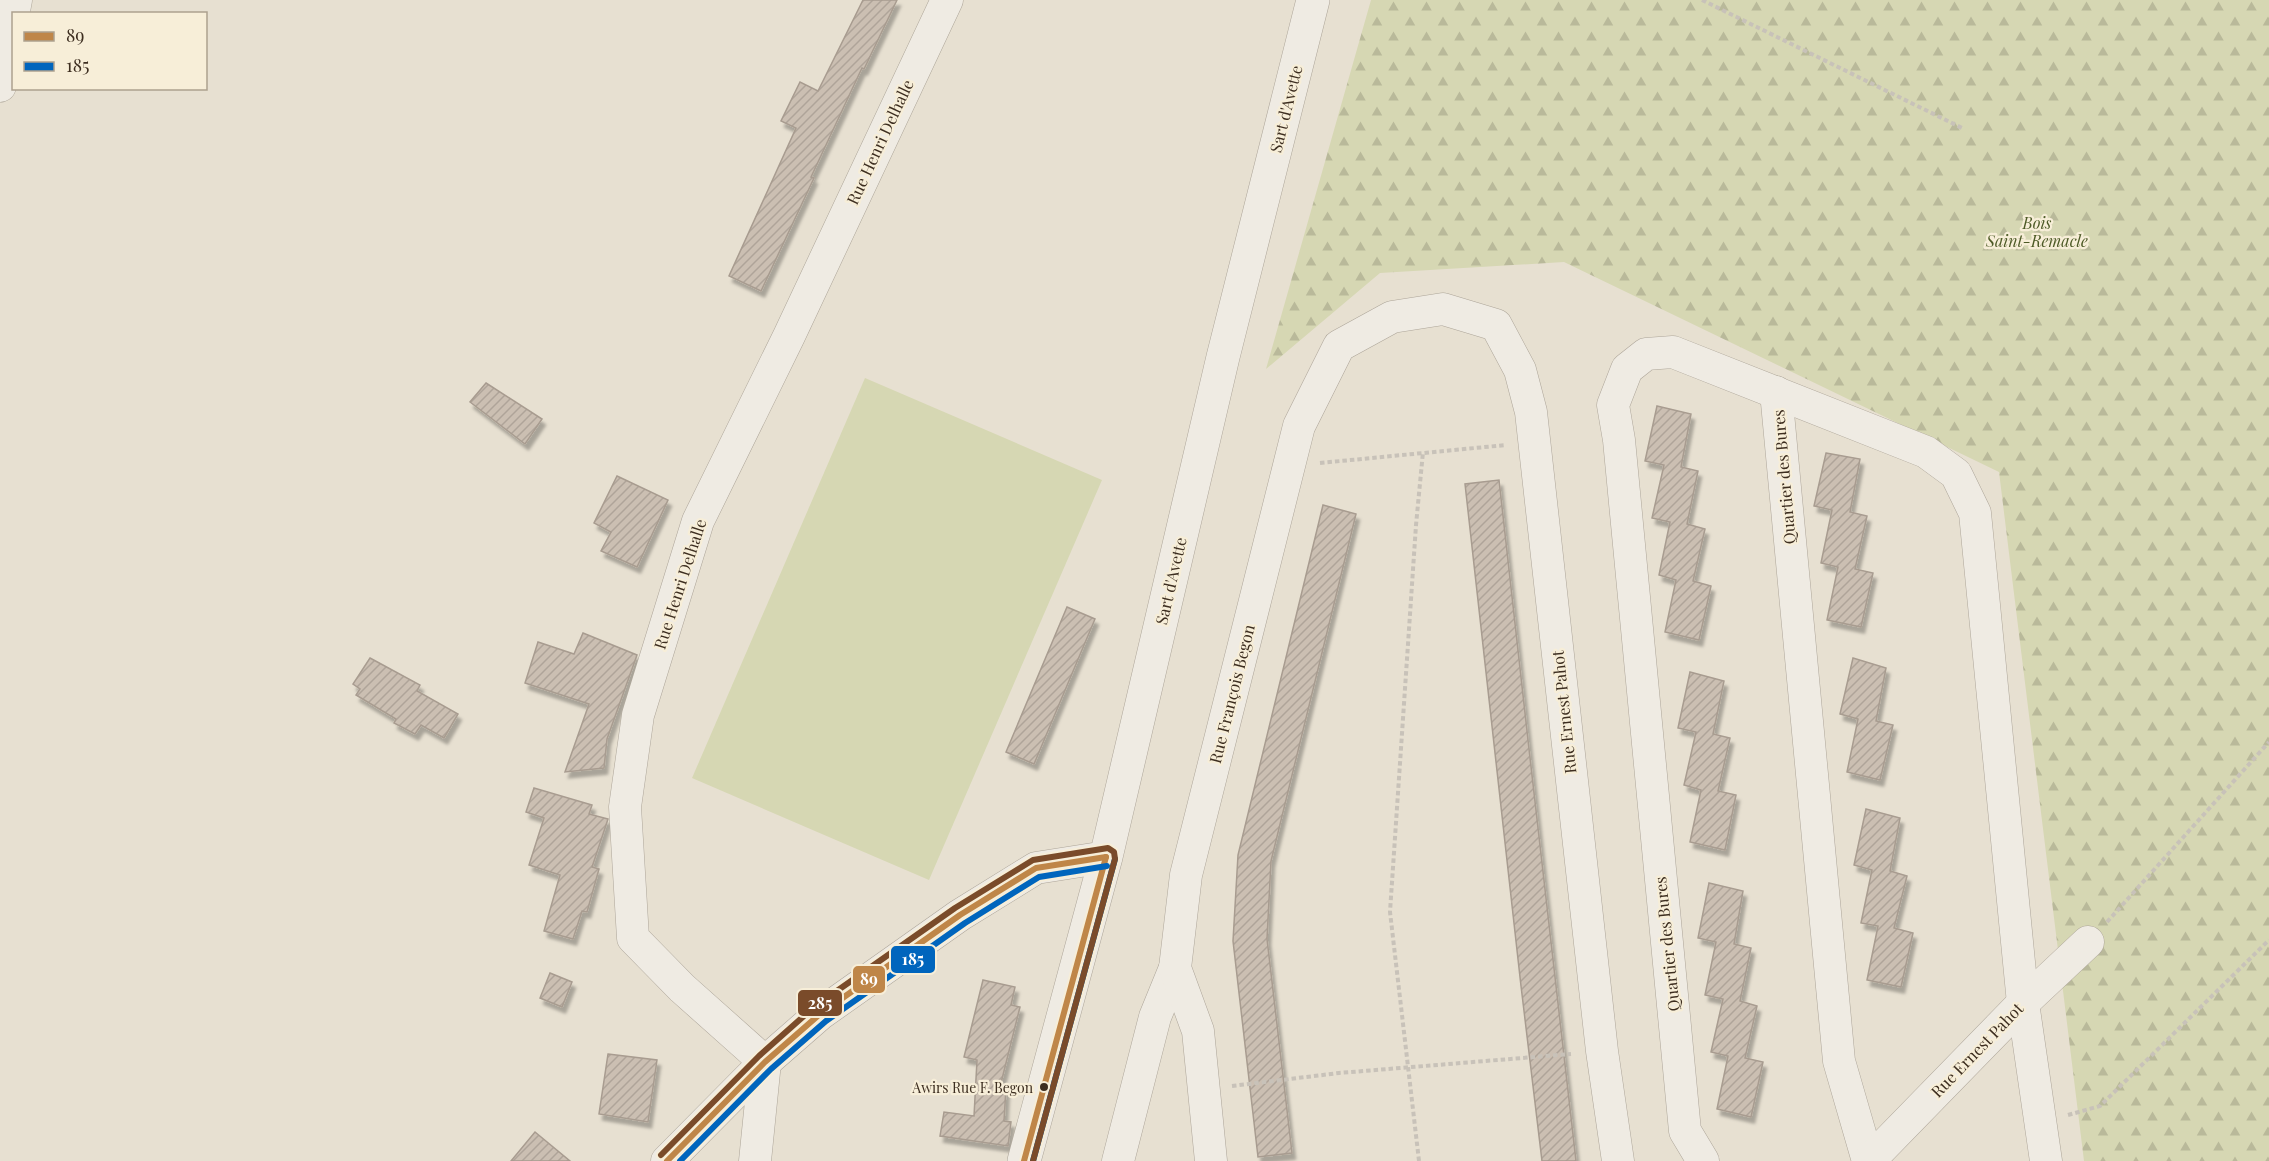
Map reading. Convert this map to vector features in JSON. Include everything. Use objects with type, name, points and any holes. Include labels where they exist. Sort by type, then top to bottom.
[{"type":"street","name":"Rue Henri Delhalle","points":[[765,1062],[682,988],[633,938],[625,807],[638,715],[698,521],[789,336],[947,0]]},
{"type":"street","name":"Sart d'Avette","points":[[1024,1161],[1106,856],[1220,369],[1313,0]]},
{"type":"street","points":[[0,86],[12,22]]},
{"type":"street","name":"Rue Ernest Pahot","points":[[1443,309],[1496,325],[1520,370],[1530,412],[1602,1051],[1618,1161]]},
{"type":"street","name":"Rue François Begon","points":[[1211,1161],[1198,1031],[1176,968],[1186,875],[1299,426],[1339,346],[1392,317],[1443,309]]},
{"type":"street","name":"Quartier des Bures","points":[[1703,1161],[1686,1131],[1619,440],[1613,405],[1627,369],[1646,354],[1673,352],[1776,392],[1839,1061],[1868,1161]]},
{"type":"street","points":[[1776,392],[1926,452],[1956,474],[1975,513],[2023,1003],[2046,1161]]},
{"type":"street","points":[[668,1161],[765,1062],[820,1014],[960,915],[1036,868],[1106,856]]},
{"type":"street","name":"Rue Ernest Pahot","points":[[1868,1161],[2023,1003],[2088,942]]},
{"type":"street","points":[[1118,1161],[1155,1017],[1176,968]]},
{"type":"street","points":[[755,1161],[765,1062]]},
{"type":"path","points":[[1702,0],[1964,129]]},
{"type":"path","points":[[1289,465],[1534,442]]},
{"type":"path","points":[[1419,1161],[1390,912],[1422,452]]},
{"type":"path","points":[[2088,942],[2269,742]]},
{"type":"path","points":[[2042,1123],[2100,1106],[2269,940]]},
{"type":"path","points":[[1205,1089],[1339,1072],[1602,1051]]},
{"type":"green space","name":"Bois Saint-Remacle","points":[[1371,0],[2269,0],[2269,1161],[2084,1161],[1999,472],[1564,262],[1380,273],[1266,369]]},
{"type":"green space","points":[[865,378],[1102,480],[929,880],[692,778]]},
{"type":"building","points":[[863,0],[897,0],[811,177],[814,178],[761,291],[729,276],[796,128],[781,121],[800,82],[818,91]]},
{"type":"building","points":[[486,383],[542,419],[525,444],[470,402]]},
{"type":"building","points":[[1657,406],[1691,414],[1681,467],[1698,471],[1687,524],[1705,529],[1693,581],[1711,586],[1699,640],[1665,632],[1676,580],[1659,575],[1670,522],[1652,518],[1664,465],[1645,461]]},
{"type":"building","points":[[1826,453],[1860,459],[1850,512],[1867,516],[1855,569],[1873,573],[1861,627],[1827,620],[1838,567],[1821,563],[1832,510],[1814,506]]},
{"type":"building","points":[[617,476],[668,500],[637,567],[601,551],[611,532],[594,523]]},
{"type":"building","points":[[1499,480],[1576,1161],[1542,1161],[1521,986],[1465,484]]},
{"type":"building","points":[[1323,505],[1356,514],[1271,861],[1267,939],[1292,1153],[1258,1157],[1233,941],[1238,855]]},
{"type":"building","points":[[1067,607],[1095,619],[1034,764],[1006,752]]},
{"type":"building","points":[[583,633],[637,655],[607,739],[604,768],[565,772],[589,704],[525,683],[538,642],[574,654]]},
{"type":"building","points":[[370,658],[420,685],[417,691],[458,714],[444,738],[421,725],[415,734],[394,723],[396,719],[356,695],[360,689],[353,684]]},
{"type":"building","points":[[1853,658],[1886,668],[1876,721],[1893,725],[1880,780],[1847,772],[1858,719],[1840,714]]},
{"type":"building","points":[[1690,672],[1724,681],[1713,734],[1730,738],[1718,791],[1736,795],[1725,850],[1690,842],[1701,790],[1684,785],[1696,732],[1678,728]]},
{"type":"building","points":[[534,788],[592,805],[589,814],[608,819],[592,867],[599,869],[587,912],[582,911],[573,939],[544,931],[560,875],[529,865],[544,818],[526,812]]},
{"type":"building","points":[[1866,809],[1900,818],[1890,871],[1907,876],[1894,928],[1913,933],[1901,987],[1867,980],[1878,926],[1861,923],[1872,870],[1854,865]]},
{"type":"building","points":[[1709,883],[1743,891],[1734,944],[1751,948],[1740,1001],[1757,1006],[1745,1058],[1763,1062],[1751,1117],[1717,1109],[1728,1056],[1711,1052],[1723,999],[1705,995],[1716,942],[1698,938]]},
{"type":"building","points":[[550,973],[572,982],[562,1007],[540,998]]},
{"type":"building","points":[[983,980],[1015,987],[1011,1005],[1020,1007],[1000,1087],[1006,1088],[1004,1121],[1011,1122],[1008,1146],[940,1136],[944,1112],[974,1116],[977,1060],[964,1057]]},
{"type":"building","points":[[608,1054],[657,1060],[648,1122],[599,1114]]},
{"type":"building","points":[[535,1132],[570,1161],[511,1161]]},
{"type":"transit line","name":"285","points":[[661,1155],[759,1056],[814,1007],[955,908],[1033,860],[1108,848],[1114,852],[1115,859],[1033,1161]]},
{"type":"transit line","name":"89","points":[[667,1161],[765,1062],[820,1014],[960,915],[1036,868],[1106,857]]},
{"type":"transit line","name":"89","points":[[1024,1161],[1106,857]]},
{"type":"transit line","name":"185","points":[[1033,1161],[1115,859]]},
{"type":"transit line","name":"185","points":[[680,1161],[771,1069],[826,1021],[965,923],[1039,877],[1107,866]]},
{"type":"place","name":"Awirs Rue F. Begon","points":[[1044,1087]]}]
